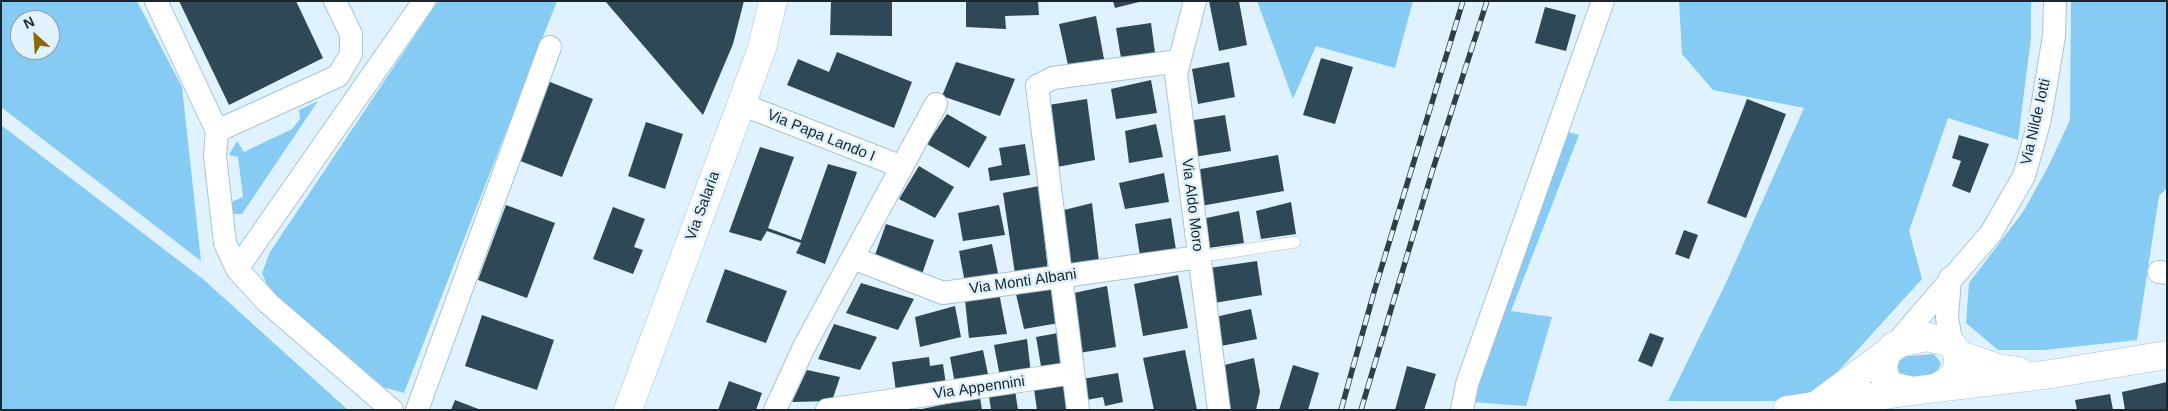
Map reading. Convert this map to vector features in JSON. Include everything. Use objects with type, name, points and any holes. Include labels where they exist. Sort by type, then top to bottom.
[{"type":"main road","name":"Via Salaria","points":[[628,410],[762,48],[773,1]]},
{"type":"main road","points":[[1816,405],[1914,338],[1937,337],[1955,349],[1997,368],[2051,374]]},
{"type":"main road","points":[[1888,355],[1885,377],[1891,386],[1924,390],[1952,378],[1958,367],[1955,349]]},
{"type":"main road","points":[[1787,410],[1816,405],[1874,403],[1924,390],[2051,374],[2167,355]]},
{"type":"street","points":[[156,1],[217,132],[215,156],[225,242],[237,269],[268,303],[392,410]]},
{"type":"street","points":[[217,132],[338,76],[351,54],[351,34],[335,1]]},
{"type":"street","points":[[237,269],[424,1]]},
{"type":"street","name":"Via Aldo Moro","points":[[1195,1],[1176,74],[1219,410]]},
{"type":"street","points":[[1463,409],[1467,384],[1603,1]]},
{"type":"street","name":"Via Nilde Iotti","points":[[1888,355],[1950,278],[1990,233],[2024,176],[2040,119],[2054,36],[2055,1]]},
{"type":"street","points":[[417,410],[550,47]]},
{"type":"street","points":[[1078,410],[1037,86],[1053,78],[1179,61]]},
{"type":"street","name":"Via Papa Lando I","points":[[741,104],[902,167]]},
{"type":"street","points":[[775,410],[804,347],[936,104]]},
{"type":"street","name":"Via Monti Albani","points":[[853,258],[943,293],[1199,256]]},
{"type":"street","points":[[1950,278],[1948,318],[1955,349]]},
{"type":"street","points":[[1874,403],[1877,380],[1888,355]]},
{"type":"street","name":"Via Appennini","points":[[827,410],[1072,374]]},
{"type":"lane","points":[[1199,256],[1295,242]]},
{"type":"shaded area","points":[[1,1],[137,1],[182,87],[201,261],[1,107]]},
{"type":"shaded area","points":[[438,1],[557,1],[404,393],[379,386],[345,354],[272,297],[262,273],[270,252]]},
{"type":"shaded area","points":[[1257,1],[1413,1],[1395,68],[1316,46],[1293,99]]},
{"type":"shaded area","points":[[1679,1],[2031,1],[2031,38],[2018,140],[1948,118],[1909,231],[1922,279],[1811,401],[1668,401],[1725,285],[1804,108],[1713,90],[1682,54]]},
{"type":"shaded area","points":[[2071,1],[2167,1],[2167,188],[2159,196],[2137,340],[2044,350],[1998,350],[1966,323],[1969,283],[2023,212],[2048,167],[2070,120]]},
{"type":"shaded area","points":[[318,101],[242,214],[228,214],[231,202],[243,197],[238,157],[229,155],[237,141],[244,152],[292,129],[300,119],[299,110]]},
{"type":"shaded area","points":[[1,125],[203,279],[348,410],[1,410]]},
{"type":"shaded area","points":[[1565,131],[1579,135],[1511,311],[1552,317],[1526,406],[1472,402]]},
{"type":"shaded area","points":[[1934,354],[1941,363],[1935,377],[1898,377],[1895,367],[1898,361],[1908,356]]},
{"type":"building","points":[[179,1],[296,1],[323,58],[229,105]]},
{"type":"building","points":[[605,1],[744,1],[733,44],[703,115]]},
{"type":"building","points":[[831,1],[892,1],[892,36],[830,35]]},
{"type":"building","points":[[966,1],[1038,1],[1039,15],[1005,16],[1006,29],[966,27]]},
{"type":"building","points":[[1113,1],[1139,1],[1139,2],[1115,8]]},
{"type":"building","points":[[1209,1],[1239,1],[1247,45],[1219,51]]},
{"type":"building","points":[[1545,7],[1576,15],[1566,51],[1535,43]]},
{"type":"building","points":[[1096,16],[1104,59],[1068,65],[1059,24]]},
{"type":"building","points":[[1151,23],[1155,53],[1121,58],[1116,28]]},
{"type":"building","points":[[837,52],[912,82],[894,128],[787,85],[798,59],[829,72]]},
{"type":"building","points":[[1321,58],[1353,67],[1335,124],[1303,115]]},
{"type":"building","points":[[956,62],[1015,79],[1000,116],[942,96]]},
{"type":"building","points":[[1229,62],[1235,97],[1198,104],[1192,69]]},
{"type":"building","points":[[545,80],[593,99],[562,177],[515,159]]},
{"type":"building","points":[[1151,80],[1157,113],[1116,119],[1111,89]]},
{"type":"building","points":[[1087,99],[1095,160],[1057,167],[1048,105]]},
{"type":"building","points":[[1747,99],[1786,114],[1746,218],[1707,203]]},
{"type":"building","points":[[947,114],[987,137],[969,168],[927,144]]},
{"type":"building","points":[[1225,115],[1231,151],[1194,157],[1188,121]]},
{"type":"building","points":[[646,122],[683,134],[665,189],[628,176]]},
{"type":"building","points":[[1156,124],[1163,157],[1129,163],[1125,131]]},
{"type":"building","points":[[1959,135],[1989,144],[1970,193],[1952,186],[1961,161],[1952,158]]},
{"type":"building","points":[[1025,144],[1030,175],[990,181],[988,168],[1002,165],[999,148]]},
{"type":"building","points":[[760,147],[794,157],[768,228],[801,240],[828,164],[857,172],[825,264],[796,253],[801,243],[767,231],[761,241],[729,232]]},
{"type":"building","points":[[1278,155],[1284,191],[1201,206],[1195,170]]},
{"type":"building","points":[[919,166],[954,187],[935,218],[899,199]]},
{"type":"building","points":[[1164,173],[1169,202],[1125,209],[1119,183]]},
{"type":"building","points":[[1039,186],[1048,271],[1015,274],[1003,193]]},
{"type":"building","points":[[1291,202],[1296,234],[1261,239],[1256,211]]},
{"type":"building","points":[[1092,203],[1099,262],[1068,264],[1060,211]]},
{"type":"building","points":[[506,205],[555,223],[527,298],[478,280]]},
{"type":"building","points":[[999,205],[1005,235],[963,241],[958,213]]},
{"type":"building","points":[[613,207],[645,219],[634,247],[643,250],[633,274],[593,259]]},
{"type":"building","points":[[1239,211],[1244,243],[1208,248],[1202,219]]},
{"type":"building","points":[[1171,218],[1176,250],[1140,256],[1135,224]]},
{"type":"building","points":[[886,224],[934,240],[922,274],[875,255]]},
{"type":"building","points":[[1684,230],[1698,235],[1689,259],[1675,254]]},
{"type":"building","points":[[992,244],[999,278],[965,283],[959,251]]},
{"type":"building","points":[[1257,261],[1262,295],[1214,303],[1209,268]]},
{"type":"building","points":[[725,269],[787,291],[766,343],[706,322]]},
{"type":"building","points":[[1178,275],[1188,328],[1143,336],[1134,284]]},
{"type":"building","points":[[861,283],[914,299],[898,330],[846,313]]},
{"type":"building","points":[[1051,285],[1059,323],[1024,329],[1016,294]]},
{"type":"building","points":[[1107,286],[1116,347],[1079,353],[1069,294]]},
{"type":"building","points":[[999,293],[1007,334],[969,338],[965,300]]},
{"type":"building","points":[[955,306],[961,337],[920,347],[915,317]]},
{"type":"building","points":[[1251,309],[1257,339],[1221,346],[1215,317]]},
{"type":"building","points":[[482,315],[554,340],[537,390],[465,366]]},
{"type":"building","points":[[834,324],[877,337],[860,370],[818,359]]},
{"type":"building","points":[[1058,333],[1064,370],[1042,372],[1036,337]]},
{"type":"building","points":[[1650,333],[1664,338],[1652,367],[1638,361]]},
{"type":"building","points":[[1027,339],[1031,374],[1000,377],[994,345]]},
{"type":"building","points":[[983,350],[989,379],[955,384],[950,357]]},
{"type":"building","points":[[1185,350],[1197,410],[1154,410],[1143,358]]},
{"type":"building","points":[[929,357],[930,366],[943,364],[946,385],[896,392],[892,362]]},
{"type":"building","points":[[1254,358],[1260,392],[1256,410],[1230,410],[1220,366]]},
{"type":"building","points":[[1293,365],[1319,373],[1308,410],[1279,410]]},
{"type":"building","points":[[1407,366],[1436,374],[1424,410],[1395,410]]},
{"type":"building","points":[[807,370],[840,377],[832,401],[792,402]]},
{"type":"building","points":[[1118,373],[1123,402],[1105,406],[1103,397],[1086,400],[1082,379]]},
{"type":"building","points":[[729,381],[762,393],[756,410],[718,410]]},
{"type":"building","points":[[2167,382],[2167,410],[2125,410],[2122,392]]},
{"type":"building","points":[[1063,384],[1067,410],[1037,410],[1034,389]]},
{"type":"building","points":[[1015,390],[1018,410],[991,410],[989,396]]},
{"type":"building","points":[[2110,394],[2113,410],[2077,410],[2075,400]]},
{"type":"building","points":[[980,397],[982,410],[922,410],[922,409]]},
{"type":"building","points":[[455,400],[481,410],[451,410]]},
{"type":"railway","points":[[1341,410],[1374,292],[1463,1]]},
{"type":"railway","points":[[1361,410],[1432,172],[1487,1]]}]
